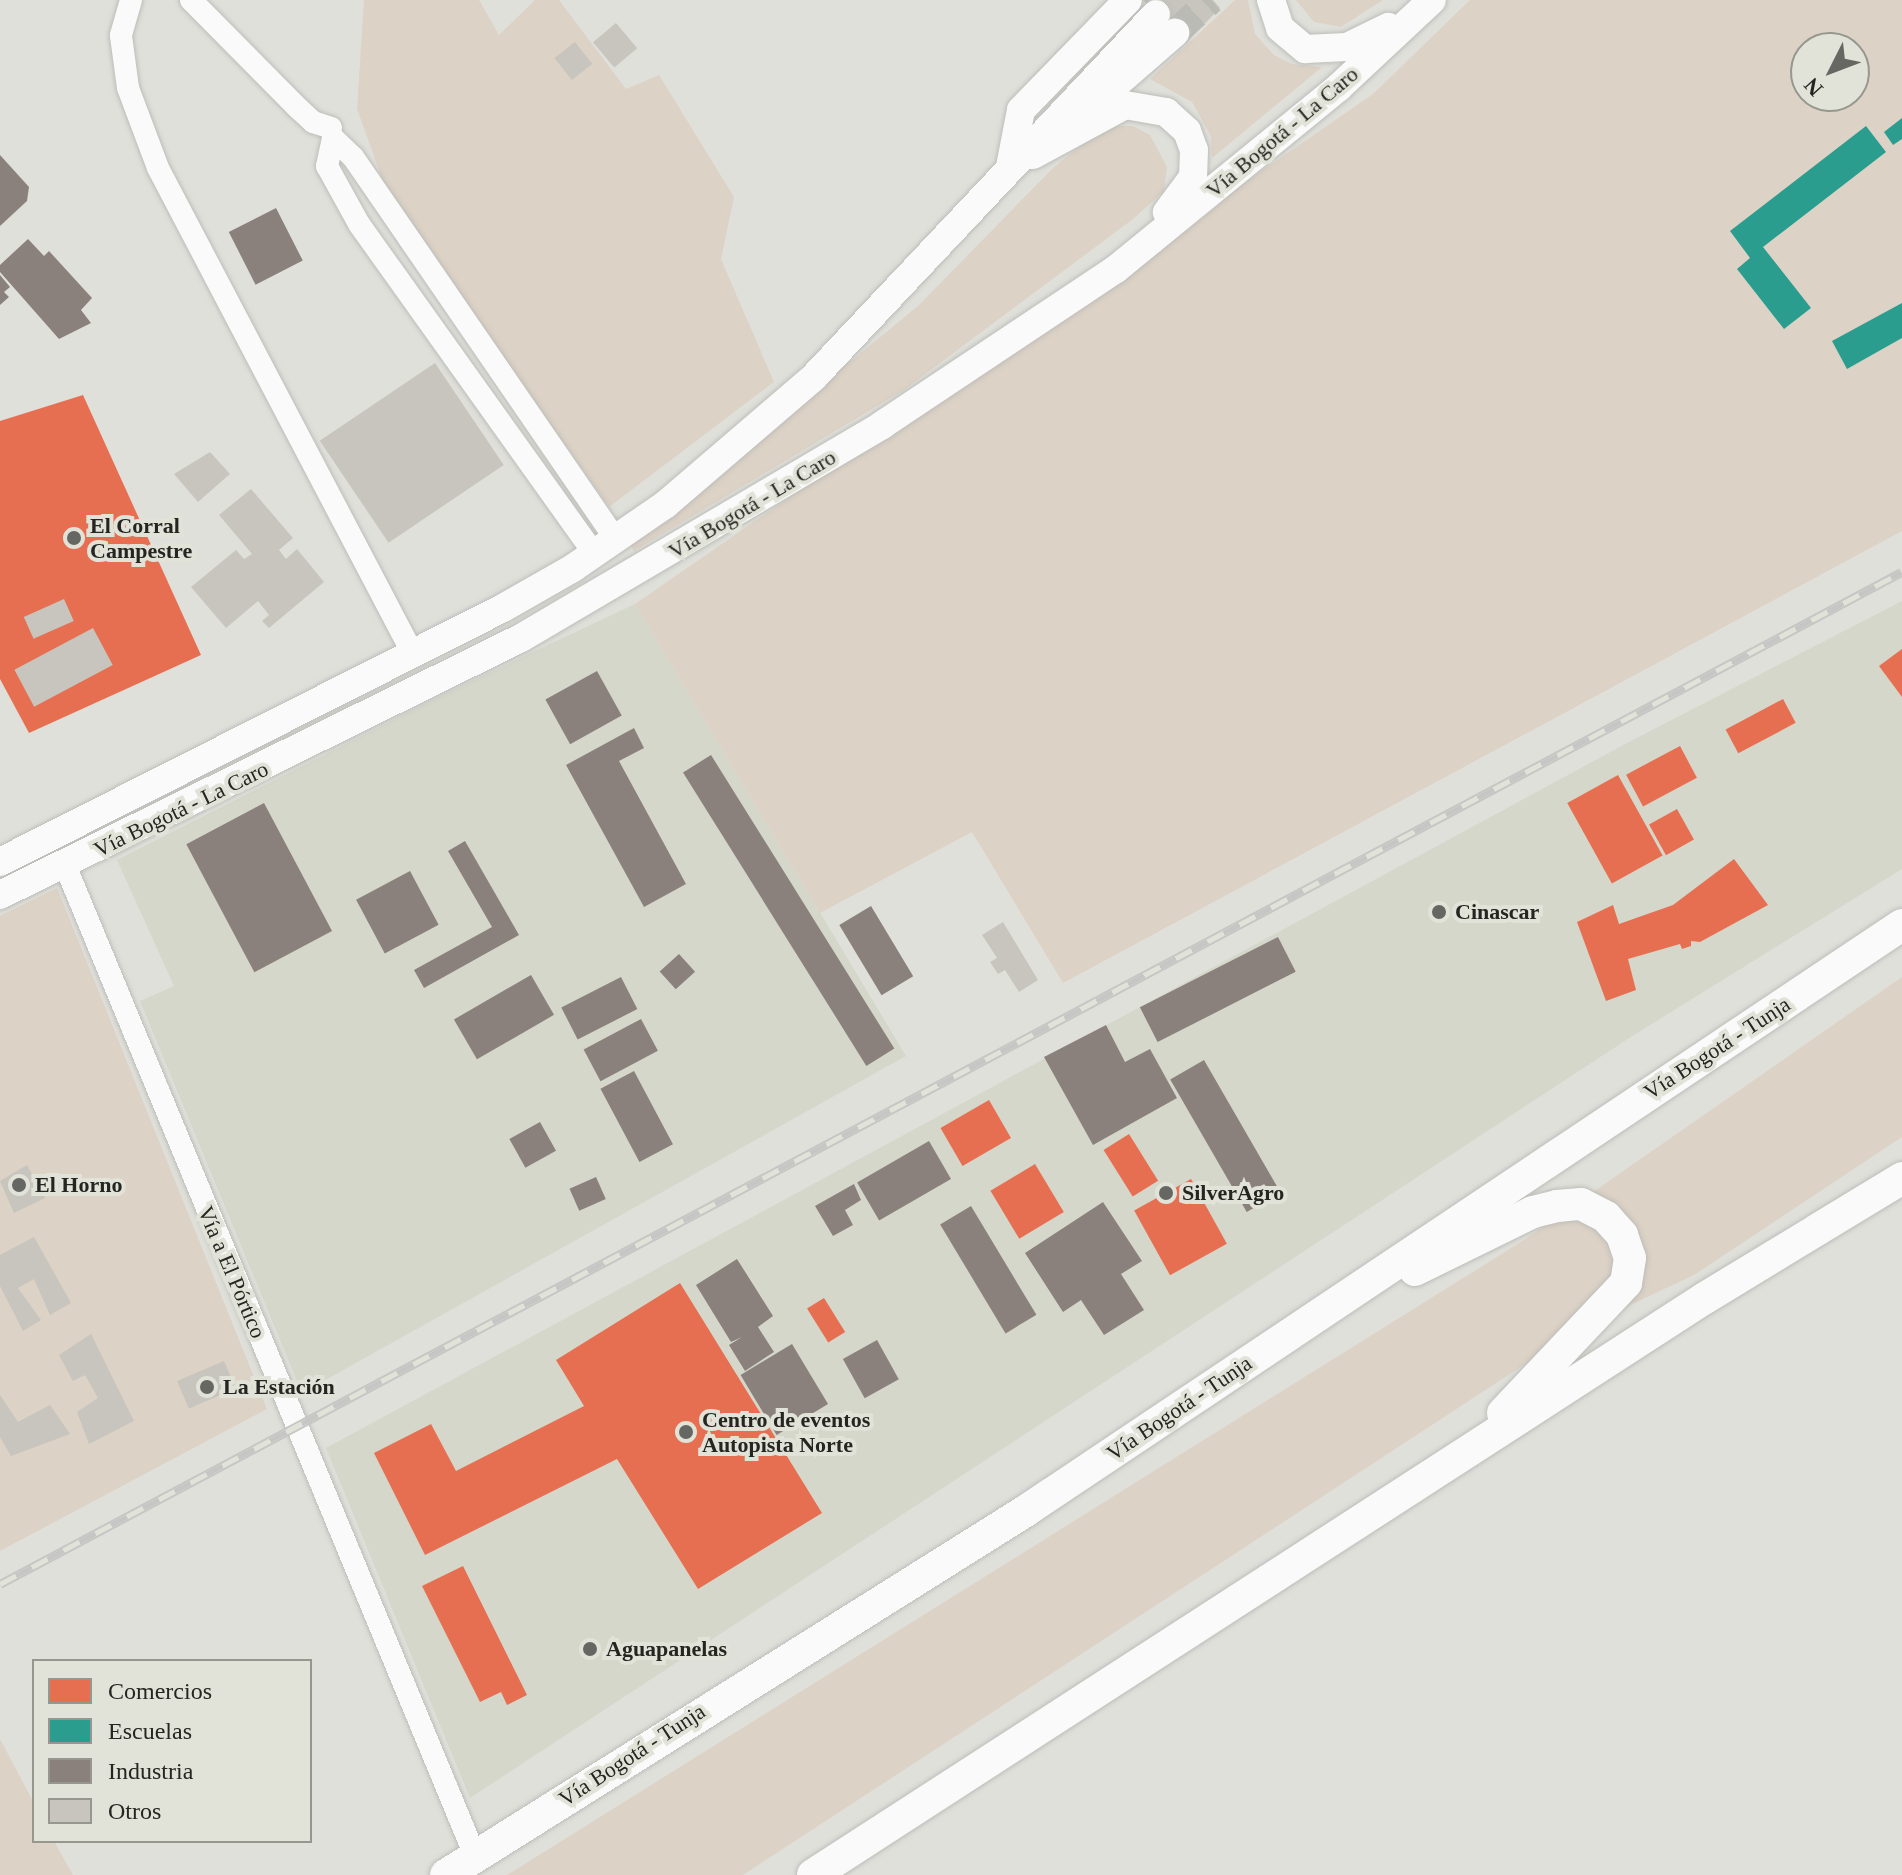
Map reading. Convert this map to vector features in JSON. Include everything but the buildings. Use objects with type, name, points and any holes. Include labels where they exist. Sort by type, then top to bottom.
[{"type":"highway","name":"Vía Bogotá - Tunja","points":[[446,1875],[1024,1512],[1902,925]]},
{"type":"highway","points":[[813,1875],[1458,1458],[1902,1178]]},
{"type":"highway","points":[[1301,1326],[1533,1212],[1581,1204],[1606,1217],[1630,1258],[1626,1283],[1458,1458]]},
{"type":"main road","points":[[1271,0],[1272,12],[1290,40],[1323,50],[1372,37],[1432,1]]},
{"type":"main road","name":"Vía Bogotá - La Caro","points":[[0,895],[588,601],[882,425],[1116,269],[1339,87],[1432,1]]},
{"type":"main road","name":"Vía Bogotá - La Caro","points":[[0,862],[414,656],[605,546],[712,467],[813,378],[1154,15]]},
{"type":"main road","name":"Vía Bogotá - La Caro","points":[[1010,168],[1021,110],[1154,15]]},
{"type":"main road","points":[[1010,168],[1125,105],[1152,107],[1179,122],[1194,150],[1193,177],[1186,192],[1116,269]]},
{"type":"street","points":[[131,0],[121,36],[128,88],[158,168],[414,656]]},
{"type":"street","points":[[191,0],[305,115],[331,128]]},
{"type":"street","points":[[333,138],[353,157],[605,546],[359,224],[327,166],[333,138]]},
{"type":"street","name":"Vía a El Pórtico","points":[[65,865],[475,1856]]},
{"type":"shaded area","points":[[364,0],[479,0],[499,35],[535,0],[559,0],[626,89],[659,75],[734,197],[721,259],[774,382],[609,507],[389,198],[357,109]]},
{"type":"shaded area","points":[[1235,0],[1248,0],[1255,34],[1274,55],[1292,64],[1322,67],[1212,158],[1211,136],[1192,102],[1150,79]]},
{"type":"shaded area","points":[[1296,0],[1383,0],[1341,27],[1314,22]]},
{"type":"shaded area","points":[[1470,0],[1902,0],[1902,531],[1063,983],[972,832],[820,913],[635,604],[1373,94]]},
{"type":"shaded area","points":[[1104,126],[1133,126],[1150,135],[1167,167],[1164,191],[1133,219],[904,390],[634,551],[630,544],[919,305],[1053,168]]},
{"type":"shaded area","points":[[1902,601],[1902,869],[1634,1035],[470,1798],[326,1448],[1627,743]]},
{"type":"shaded area","points":[[635,604],[906,1056],[302,1393],[140,1001],[174,986],[117,860],[444,694]]},
{"type":"shaded area","points":[[57,888],[267,1409],[0,1551],[0,916]]},
{"type":"shaded area","points":[[1902,977],[1902,1137],[1694,1275],[1579,1329],[743,1875],[507,1875],[1524,1240]]},
{"type":"shaded area","points":[[0,1739],[32,1799],[32,1843],[55,1843],[73,1875],[0,1875]]},
{"type":"tunnel","points":[[1146,3],[1149,0]]},
{"type":"tunnel","points":[[1175,33],[1211,0]]},
{"type":"railway","points":[[0,1584],[1902,572]]},
{"type":"place","name":"El Corral Campestre","points":[[74,538]]},
{"type":"place","name":"Cinascar","points":[[1439,912]]},
{"type":"place","name":"El Horno","points":[[19,1185]]},
{"type":"place","name":"SilverAgro","points":[[1166,1193]]},
{"type":"place","name":"La Estación","points":[[207,1387]]},
{"type":"place","name":"Centro de eventos Autopista Norte","points":[[686,1432]]},
{"type":"place","name":"Aguapanelas","points":[[590,1649]]}]
